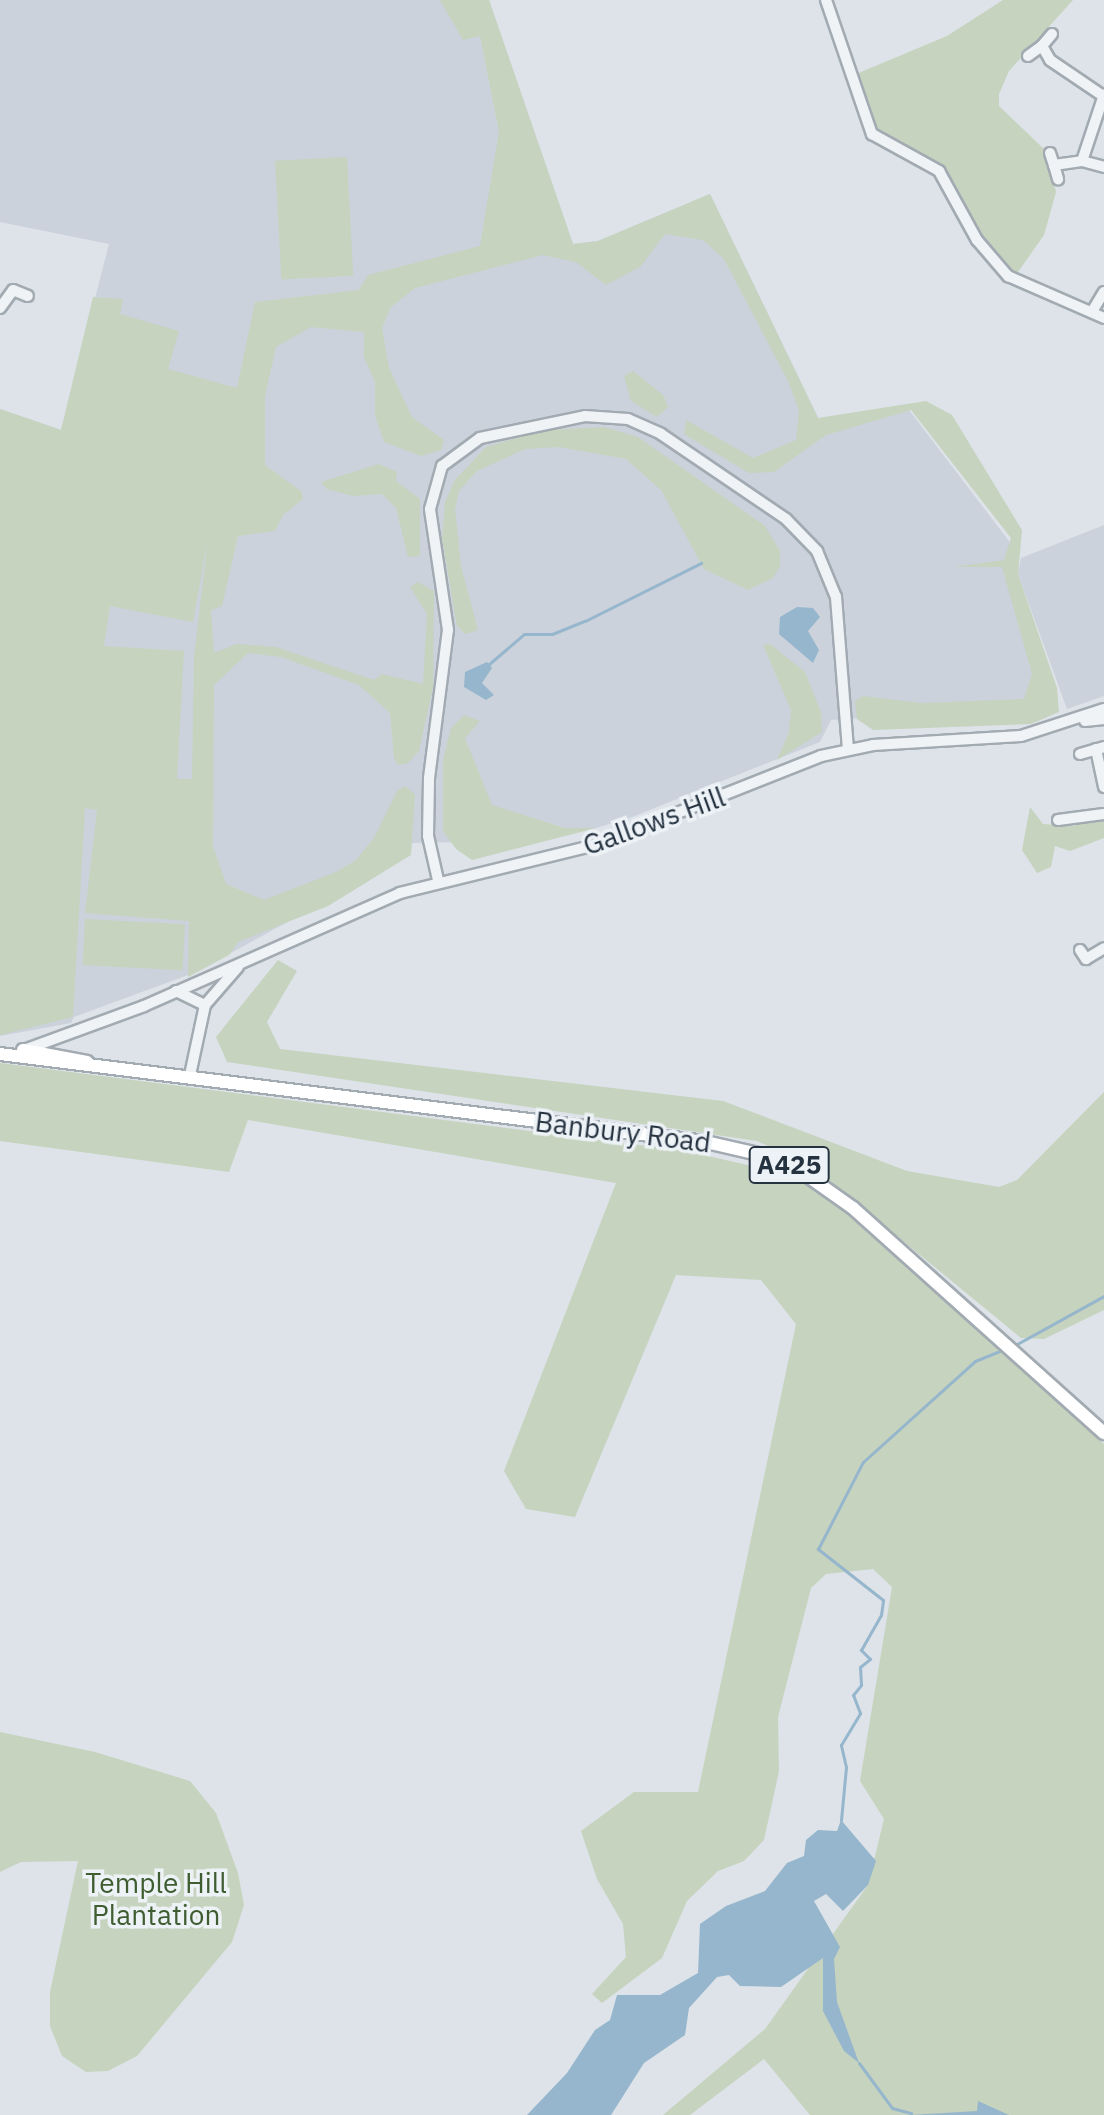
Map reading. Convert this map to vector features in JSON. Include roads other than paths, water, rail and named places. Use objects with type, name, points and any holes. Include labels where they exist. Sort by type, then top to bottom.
[{"type":"main road","name":"Banbury Road","points":[[0,1047],[70,1055],[91,1063]]},
{"type":"main road","name":"Banbury Road","points":[[0,1054],[190,1075],[706,1142],[777,1160],[853,1208],[1104,1433]]},
{"type":"street","points":[[826,0],[872,134],[939,171],[977,240],[1008,276],[1093,310],[1104,318]]},
{"type":"street","points":[[1028,56],[1052,34]]},
{"type":"street","points":[[1042,46],[1050,60],[1104,96],[1082,161]]},
{"type":"street","points":[[1050,153],[1058,179]]},
{"type":"street","points":[[1054,165],[1082,161],[1104,167]]},
{"type":"street","points":[[0,308],[13,290],[28,296]]},
{"type":"street","points":[[1093,310],[1104,292]]},
{"type":"street","points":[[438,880],[428,836],[429,778],[448,630],[431,534],[431,496],[450,458],[494,434],[585,416],[628,419],[661,434],[800,531],[825,564],[836,597],[848,749]]},
{"type":"street","name":"Gallows Hill","points":[[1075,722],[1104,709]]},
{"type":"street","name":"Gallows Hill","points":[[22,1050],[144,1006],[438,880],[529,867],[682,814],[848,749],[1021,736],[1075,722],[1104,719]]},
{"type":"street","points":[[1080,754],[1100,748],[1104,787]]},
{"type":"street","points":[[1058,820],[1104,814]]},
{"type":"street","points":[[1086,959],[1104,948]]},
{"type":"street","name":"Gallows Hill","points":[[205,1005],[243,963]]},
{"type":"street","points":[[176,991],[205,1005],[190,1075]]},
{"type":"water","points":[[797,607],[813,608],[820,617],[808,631],[819,650],[813,663],[779,634],[780,617]]},
{"type":"water","points":[[487,662],[492,668],[482,683],[494,695],[486,700],[464,687],[465,672]]},
{"type":"water","points":[[841,1820],[876,1861],[868,1885],[843,1911],[826,1894],[814,1901],[840,1947],[834,1959],[837,2002],[859,2063],[844,2051],[823,2011],[823,1958],[781,1987],[740,1986],[729,1975],[717,1977],[689,2008],[685,2035],[644,2063],[611,2115],[527,2115],[567,2073],[595,2030],[610,2020],[617,1995],[660,1995],[698,1973],[700,1924],[726,1906],[765,1891],[787,1863],[804,1856],[806,1840],[818,1830],[837,1831]]},
{"type":"water","points":[[978,2101],[1009,2115],[910,2115],[977,2111]]},
{"type":"waterway","points":[[489,664],[524,634],[552,634],[585,621],[701,563]]},
{"type":"waterway","points":[[1017,1344],[1104,1296]]},
{"type":"waterway","points":[[841,1820],[846,1767],[841,1745],[860,1713],[853,1695],[861,1685],[860,1667],[870,1659],[861,1650],[881,1615],[883,1600],[818,1549],[863,1462],[975,1361],[1002,1350]]},
{"type":"waterway","points":[[859,2063],[892,2108],[911,2113]]},
{"type":"park label","name":"Temple Hill Plantation","points":[[156,1899]]}]
